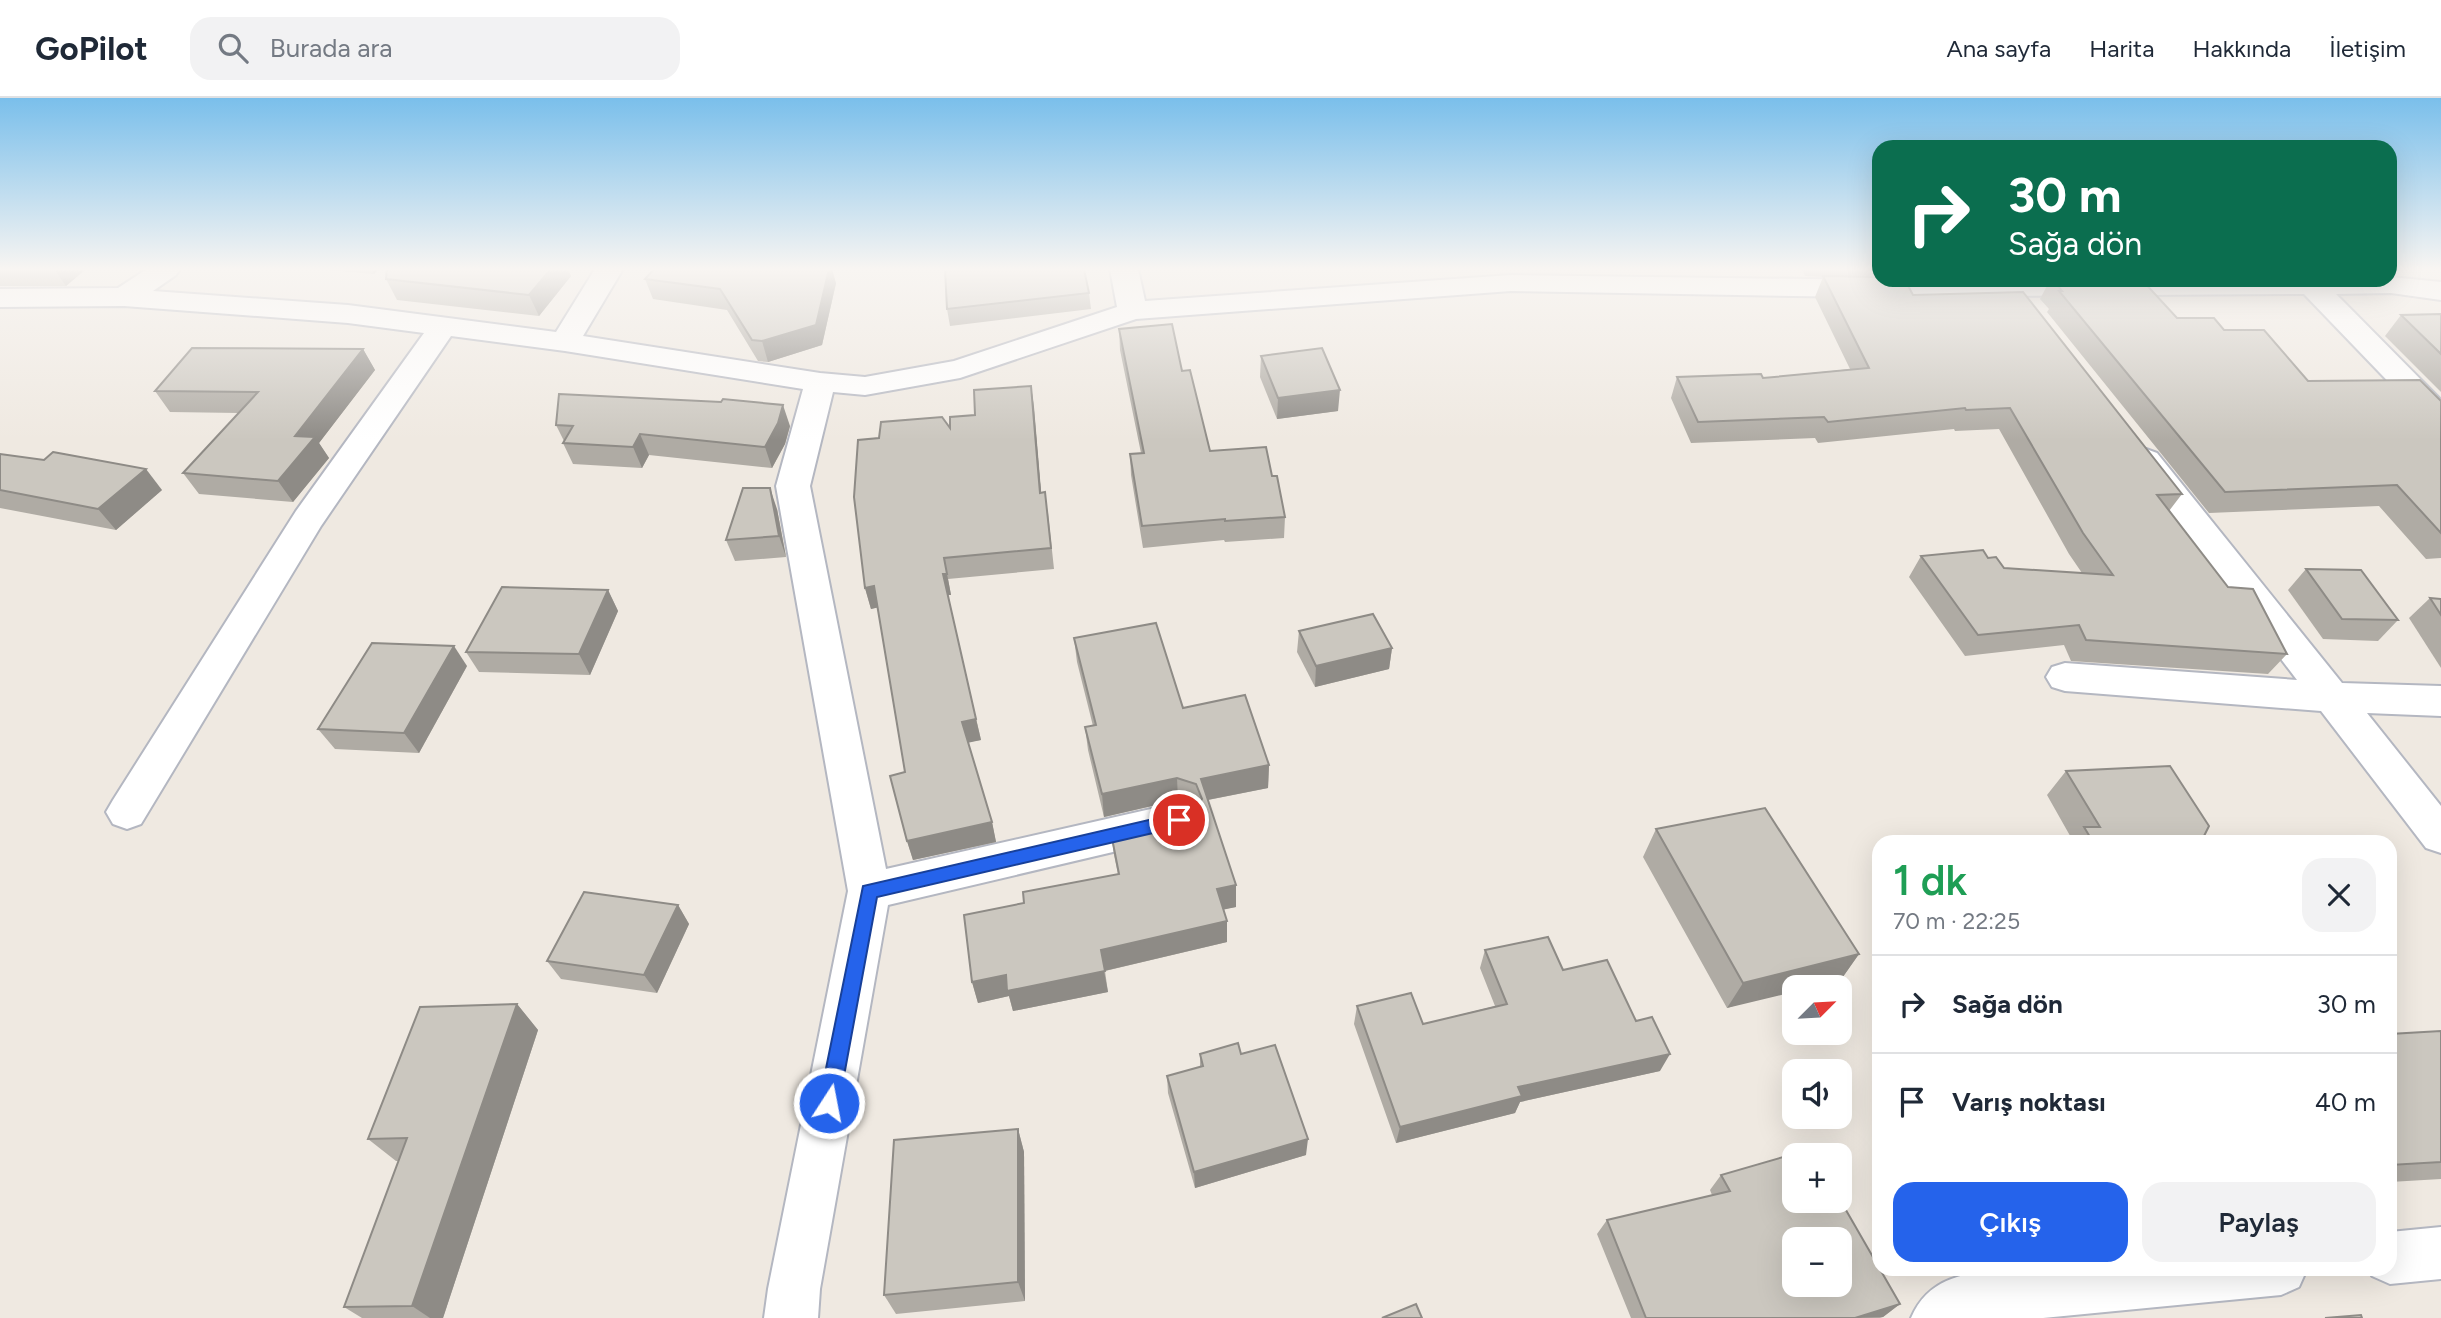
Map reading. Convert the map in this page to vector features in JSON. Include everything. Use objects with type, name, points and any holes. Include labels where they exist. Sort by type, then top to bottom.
[{"type":"street","points":[[127,812],[308,519],[443,326],[820,382],[865,386],[960,369],[1088,326]]},
{"type":"street","points":[[565,342],[575,326]]},
{"type":"street","points":[[2351,326],[2441,418]]},
{"type":"street","points":[[791,1318],[869,891],[793,486],[820,382]]},
{"type":"street","points":[[2129,438],[2441,836]]},
{"type":"street","points":[[2065,677],[2334,697],[2441,701]]},
{"type":"street","points":[[869,891],[1179,820]]},
{"type":"street","points":[[2397,1257],[2441,1254]]},
{"type":"street","points":[[1938,1318],[1966,1299],[2208,1276]]},
{"type":"building","points":[[743,326],[813,326],[762,341],[752,340]]},
{"type":"building","points":[[1172,326],[1182,371],[1190,370],[1210,451],[1266,447],[1272,476],[1277,476],[1285,517],[1142,526],[1130,454],[1144,453],[1119,329]]},
{"type":"building","points":[[1848,326],[2050,326],[2182,494],[2157,495],[2228,587],[2253,589],[2287,654],[2086,640],[2079,625],[1978,635],[1921,556],[1983,550],[1988,558],[1996,557],[2004,568],[2113,575],[2083,533],[2010,408],[1965,408],[1828,422],[1824,417],[1698,422],[1677,377],[1761,374],[1763,378],[1869,368]]},
{"type":"building","points":[[2088,326],[2221,326],[2224,330],[2264,330],[2308,381],[2420,380],[2441,401],[2441,533],[2397,485],[2225,492]]},
{"type":"building","points":[[2412,326],[2441,326],[2441,354]]},
{"type":"building","points":[[192,348],[363,349],[295,436],[315,437],[278,481],[183,473],[258,392],[155,391]]},
{"type":"building","points":[[1322,348],[1340,390],[1278,398],[1261,356]]},
{"type":"building","points":[[1031,386],[1040,493],[1045,492],[1051,548],[944,558],[947,574],[943,574],[976,719],[962,722],[992,822],[907,841],[890,776],[905,772],[874,586],[865,588],[854,497],[858,440],[879,438],[881,422],[942,417],[950,428],[950,417],[975,415],[974,390]]},
{"type":"building","points":[[559,394],[721,402],[723,399],[783,405],[778,423],[765,447],[640,434],[633,447],[563,443],[573,426],[556,425]]},
{"type":"building","points":[[53,452],[146,469],[98,509],[0,490],[0,454],[44,460]]},
{"type":"building","points":[[743,488],[770,488],[779,536],[726,540]]},
{"type":"building","points":[[2306,569],[2361,570],[2398,620],[2342,619]]},
{"type":"building","points":[[502,587],[608,590],[579,654],[466,652]]},
{"type":"building","points":[[2430,598],[2441,599],[2441,615]]},
{"type":"building","points":[[1373,614],[1392,648],[1316,666],[1299,631]]},
{"type":"building","points":[[1156,623],[1183,708],[1245,695],[1269,765],[1201,779],[1236,885],[1217,889],[1227,921],[1101,950],[1105,971],[1007,991],[1006,975],[972,982],[964,915],[1024,903],[1023,892],[1119,874],[1111,833],[1194,812],[1202,799],[1196,784],[1177,778],[1102,794],[1085,727],[1096,725],[1074,638]]},
{"type":"building","points":[[372,643],[454,646],[404,733],[318,729]]},
{"type":"building","points":[[2170,766],[2209,826],[2204,835],[2089,835],[2084,827],[2100,827],[2066,771]]},
{"type":"building","points":[[1765,808],[1859,954],[1743,983],[1656,829]]},
{"type":"building","points":[[584,892],[678,905],[644,975],[547,961]]},
{"type":"building","points":[[1548,937],[1563,970],[1607,960],[1636,1021],[1652,1017],[1670,1054],[1518,1087],[1522,1096],[1400,1127],[1357,1006],[1411,993],[1423,1024],[1507,1004],[1485,950]]},
{"type":"building","points":[[517,1004],[412,1306],[344,1307],[407,1138],[368,1139],[420,1007]]},
{"type":"building","points":[[2441,1031],[2441,1162],[2397,1165],[2397,1034]]},
{"type":"building","points":[[1238,1043],[1241,1054],[1275,1045],[1308,1139],[1194,1172],[1167,1076],[1203,1066],[1200,1054]]},
{"type":"building","points":[[1018,1129],[1018,1282],[884,1295],[894,1140]]},
{"type":"building","points":[[1782,1157],[1782,1213],[1848,1213],[1872,1255],[1872,1276],[1884,1276],[1900,1304],[1855,1318],[1646,1318],[1607,1220],[1730,1191],[1721,1175]]},
{"type":"building","points":[[1416,1304],[1422,1318],[1382,1318]]},
{"type":"building","points":[[2361,1315],[2362,1318],[2325,1318]]},
{"type":"route","points":[[829,1103],[869,891],[1179,820]]}]
